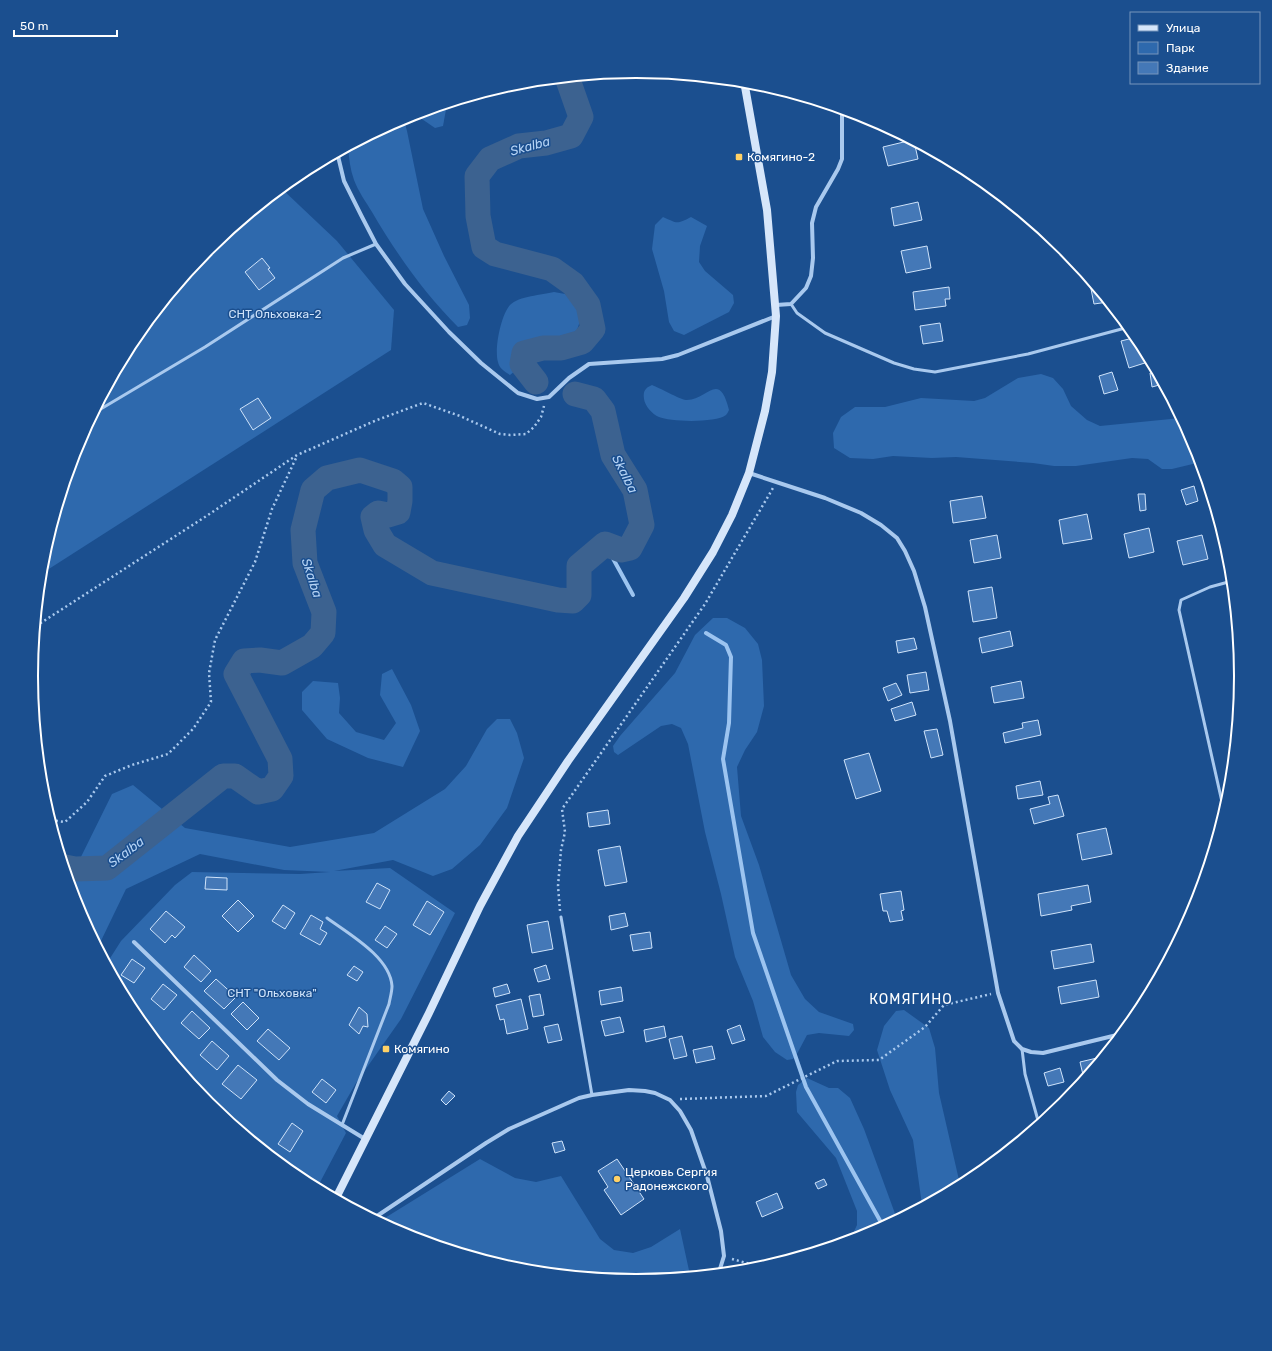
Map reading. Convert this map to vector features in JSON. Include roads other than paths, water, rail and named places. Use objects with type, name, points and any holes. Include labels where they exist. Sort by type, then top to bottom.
[{"type":"street","points":[[338,1194],[429,1013],[480,906],[518,836],[568,761],[684,598],[713,552],[732,515],[749,473],[765,411],[772,372],[776,305],[767,210],[745,88]]},
{"type":"street","points":[[776,305],[790,304],[806,288],[811,276],[813,258],[812,224],[816,206],[838,169],[842,159],[842,114]]},
{"type":"street","points":[[338,157],[344,181],[376,244],[405,284],[480,363],[518,393],[537,399],[549,397],[569,378],[589,364],[662,359],[678,355],[776,316]]},
{"type":"street","points":[[749,473],[826,498],[861,513],[881,525],[897,538],[914,571],[925,607],[950,721],[998,993],[1014,1041],[1022,1049],[1031,1052],[1043,1053],[1113,1036]]},
{"type":"street","points":[[134,942],[277,1080],[308,1104],[366,1139]]},
{"type":"street","points":[[379,1215],[509,1129],[579,1098],[630,1090],[645,1091],[655,1093],[670,1100],[680,1111],[690,1130],[707,1176],[721,1231],[724,1256],[721,1267]]},
{"type":"lane","points":[[101,409],[205,347],[343,258],[376,244]]},
{"type":"lane","points":[[790,304],[797,313],[825,333],[894,363],[914,370],[935,372],[1028,354],[1123,329]]},
{"type":"lane","points":[[1221,799],[1179,610],[1181,600],[1210,587],[1227,582]]},
{"type":"lane","points":[[561,917],[592,1095]]},
{"type":"lane","points":[[328,918],[381,959],[390,974],[392,987],[389,1004],[342,1125]]},
{"type":"lane","points":[[1022,1049],[1025,1074],[1037,1118]]},
{"type":"waterway","name":"Skalba","points":[[536,382],[522,364],[524,353],[543,348],[561,348],[582,342],[593,329],[588,305],[573,284],[552,269],[495,254],[484,247],[478,216],[477,176],[490,159],[519,146],[546,143],[571,136],[581,117],[569,82]]},
{"type":"waterway","name":"Skalba","points":[[70,868],[107,868],[223,776],[235,776],[258,792],[272,789],[281,776],[280,759],[236,674],[244,661],[260,660],[282,663],[312,646],[323,633],[324,612],[305,563],[303,530],[313,490],[327,478],[360,470],[393,481],[400,487],[398,512],[388,515],[378,513],[373,517],[376,530],[385,545],[432,573],[558,600],[573,601],[579,595],[579,566],[605,544],[621,550],[630,548],[642,525],[635,490],[613,455],[603,411],[594,399],[575,394]]},
{"type":"waterway","points":[[605,544],[633,595]]},
{"type":"waterway","points":[[706,633],[726,645],[731,657],[729,723],[723,759],[753,933],[806,1087],[880,1221]]},
{"type":"place","name":"Комягино-2","points":[[739,157]]},
{"type":"place","name":"Комягино","points":[[386,1049]]},
{"type":"place","name":"Церковь Сергия Радонежского","points":[[617,1179]]},
{"type":"district","name":"КОМЯГИНО","points":[[911,999]]},
{"type":"park label","name":"СНТ Ольховка-2","points":[[275,314]]},
{"type":"park label","name":"СНТ \"Ольховка\"","points":[[272,993]]}]
